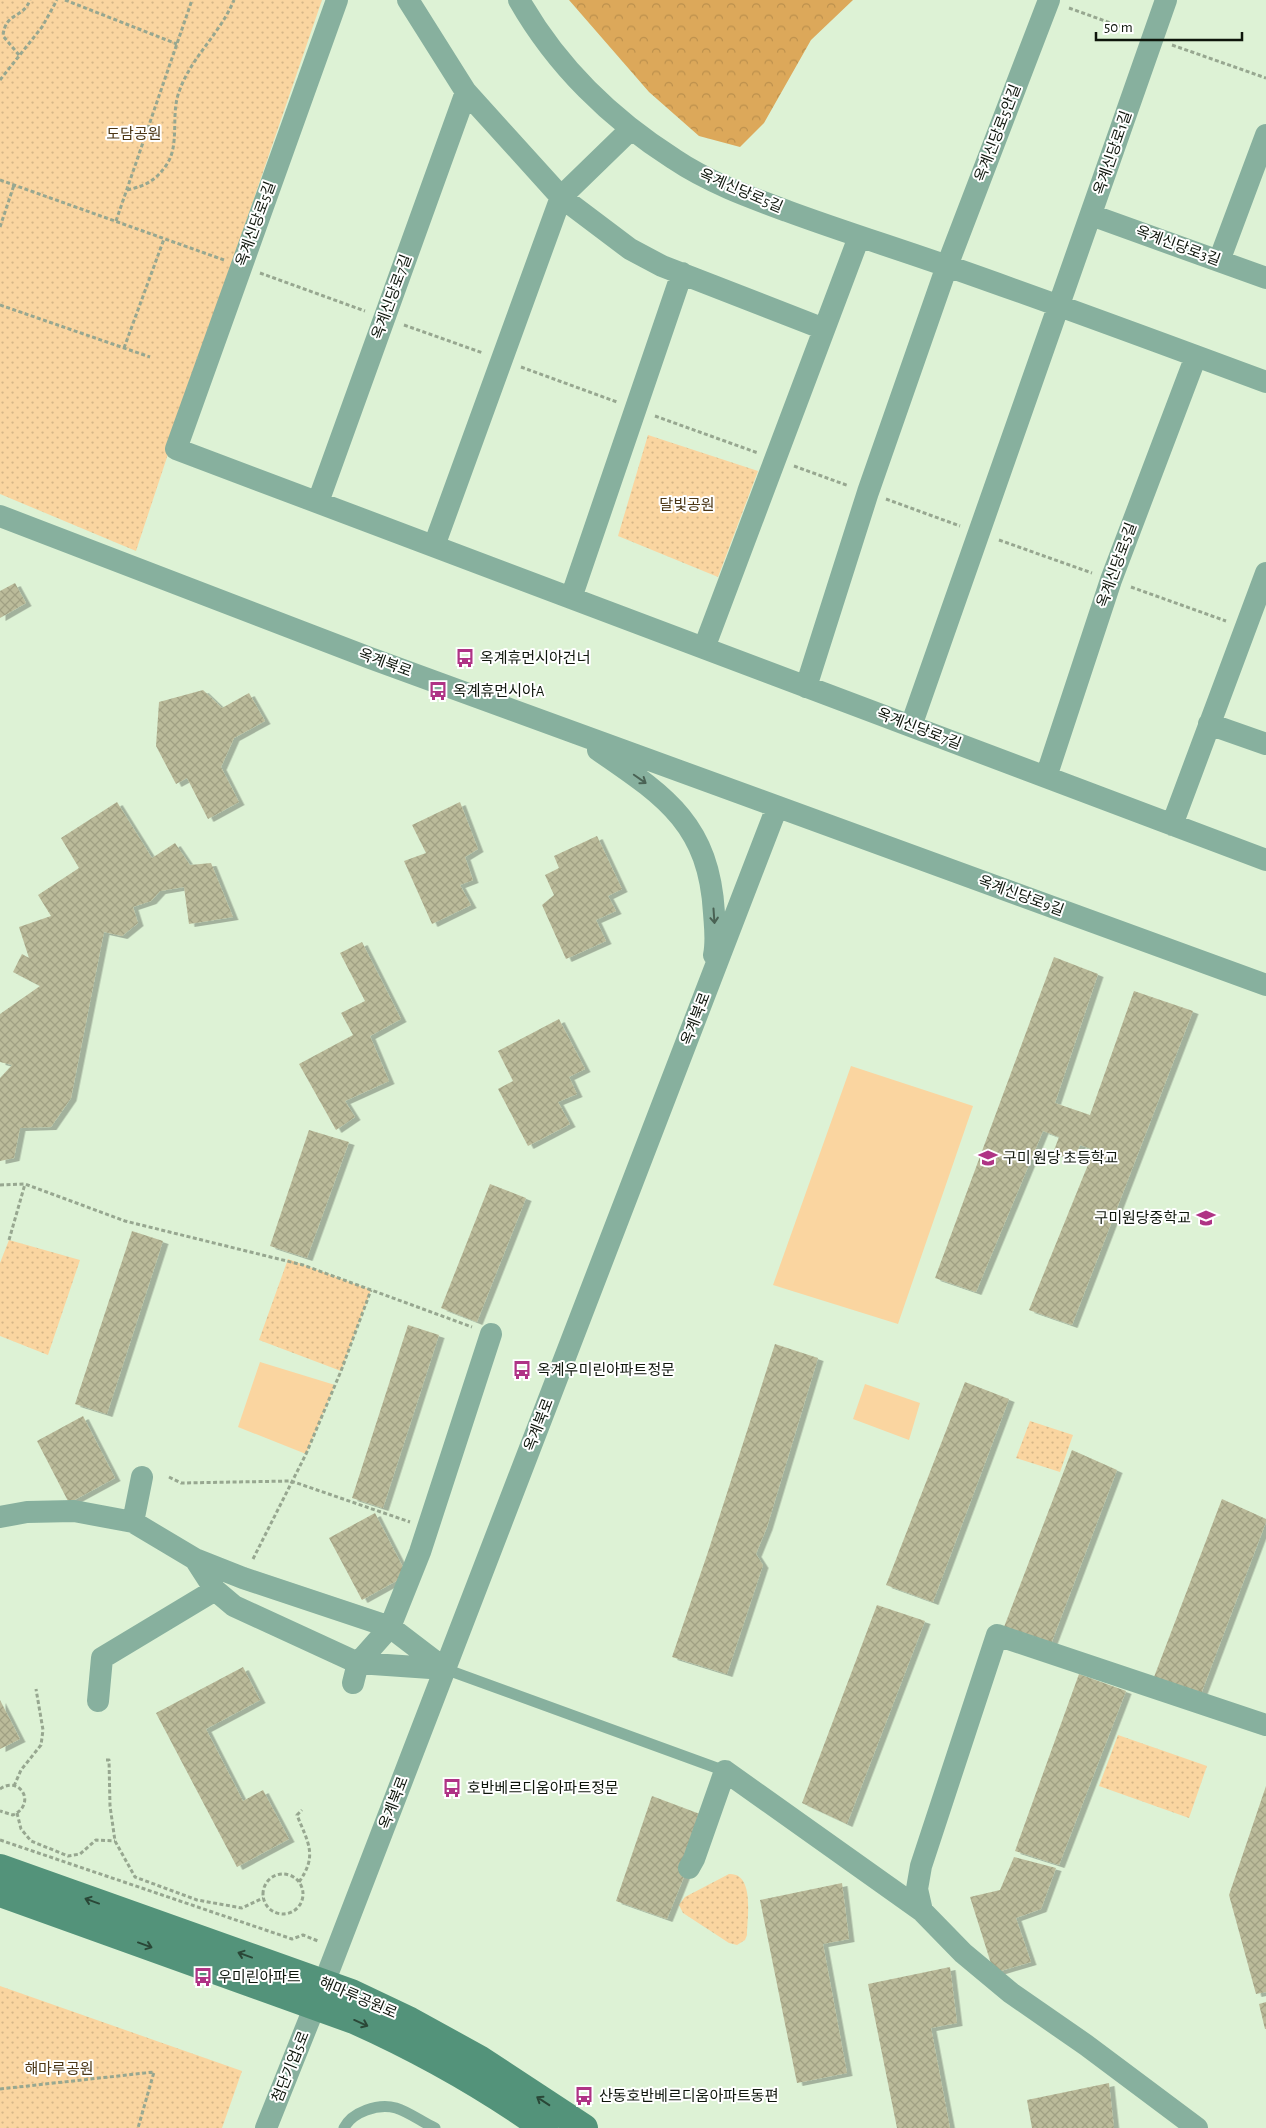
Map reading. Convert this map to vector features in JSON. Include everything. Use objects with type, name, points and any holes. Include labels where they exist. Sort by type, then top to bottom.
[{"type":"street","name":"옥계신당로5길","points":[[176,449],[337,0]]},
{"type":"street","points":[[408,0],[466,92],[561,197],[630,249],[662,266],[824,329]]},
{"type":"street","name":"옥계신당로5길","points":[[519,0],[561,62],[591,95],[631,129],[674,160],[707,178],[751,198],[1059,306],[1266,382]]},
{"type":"street","name":"옥계신당로5안길","points":[[947,266],[1050,0]]},
{"type":"street","name":"옥계신당로1길","points":[[1059,306],[1166,0]]},
{"type":"street","name":"옥계신당로7길","points":[[318,502],[466,92]]},
{"type":"street","points":[[434,546],[561,197],[631,129]]},
{"type":"street","points":[[1218,261],[1266,135]]},
{"type":"street","name":"옥계신당로3길","points":[[1091,215],[1266,278]]},
{"type":"street","points":[[704,648],[859,237]]},
{"type":"street","points":[[806,687],[868,492],[947,266]]},
{"type":"street","points":[[571,598],[682,274]]},
{"type":"street","points":[[911,726],[1059,306]]},
{"type":"street","name":"옥계신당로5길","points":[[1046,777],[1111,580],[1196,356]]},
{"type":"street","name":"옥계신당로7길","points":[[176,449],[1266,860]]},
{"type":"street","name":"옥계북로","points":[[0,516],[370,658],[777,807],[320,1994]]},
{"type":"street","points":[[1172,825],[1266,573]]},
{"type":"street","points":[[1209,724],[1266,744]]},
{"type":"street","points":[[571,732],[652,787],[670,804],[687,826],[700,848],[713,896],[716,946],[706,992]]},
{"type":"street","name":"옥계신당로9길","points":[[777,807],[1266,985]]},
{"type":"street","points":[[356,1673],[390,1627],[420,1552],[491,1334]]},
{"type":"street","points":[[133,1522],[142,1477]]},
{"type":"street","points":[[0,1517],[27,1512],[74,1511],[133,1522],[195,1559],[243,1578],[390,1627],[445,1669]]},
{"type":"street","points":[[195,1559],[215,1590],[234,1606],[356,1673],[445,1669]]},
{"type":"street","points":[[98,1701],[102,1658],[215,1590]]},
{"type":"street","points":[[922,1911],[918,1888],[920,1866],[998,1634],[1266,1725]]},
{"type":"street","points":[[689,1868],[726,1771],[922,1911],[963,1953],[1011,1993],[1086,2045],[1197,2128]]},
{"type":"street","name":"해마루공원로","points":[[0,1868],[320,1994],[354,2020],[400,2041],[457,2072],[544,2128]]},
{"type":"street","name":"해마루공원로","points":[[0,1893],[320,1994],[351,1993],[410,2021],[479,2058],[584,2128]]},
{"type":"street","name":"첨단기업5로","points":[[266,2128],[320,1994]]},
{"type":"lane","points":[[445,1669],[726,1771]]},
{"type":"lane","points":[[344,2128],[346,2123],[358,2113],[380,2108],[395,2108],[435,2128]]},
{"type":"path","points":[[19,55],[3,36],[4,25],[10,18],[20,14],[28,6],[30,0]]},
{"type":"path","points":[[0,80],[42,27],[58,0]]},
{"type":"path","points":[[65,0],[177,44]]},
{"type":"path","points":[[116,221],[192,0]]},
{"type":"path","points":[[127,190],[145,186],[166,166],[172,153],[174,115],[178,93],[195,60],[227,17],[234,0]]},
{"type":"path","points":[[0,227],[14,184]]},
{"type":"path","points":[[124,348],[164,239]]},
{"type":"path","points":[[0,305],[150,357]]},
{"type":"path","points":[[0,1185],[25,1184],[125,1221],[303,1265],[491,1334]]},
{"type":"path","points":[[9,1240],[25,1184]]},
{"type":"path","points":[[243,1578],[306,1454],[341,1371],[370,1290]]},
{"type":"path","points":[[168,1477],[181,1483],[291,1481],[427,1528]]},
{"type":"path","points":[[14,1786],[21,1770],[41,1745],[43,1730],[36,1688]]},
{"type":"path","points":[[106,1760],[110,1760],[110,1806],[115,1841],[135,1877],[197,1900],[242,1908],[263,1898]]},
{"type":"path","points":[[0,1789],[4,1786],[14,1786],[22,1791],[25,1801],[21,1810],[17,1813],[8,1815],[0,1811]]},
{"type":"path","points":[[299,1882],[308,1870],[311,1852],[297,1815],[302,1810]]},
{"type":"path","points":[[17,1813],[21,1829],[31,1841],[68,1856],[80,1854],[96,1840],[115,1841]]},
{"type":"path","points":[[0,1840],[292,1939],[303,1935],[338,1948]]},
{"type":"path","points":[[288,1875],[299,1882],[303,1894],[299,1907],[294,1911],[282,1914],[275,1913],[263,1898],[266,1885],[275,1876],[288,1875]]},
{"type":"path","points":[[0,2089],[154,2072],[138,2128]]},
{"type":"green space","name":"도담공원","points":[[0,0],[322,0],[214,315],[136,551],[0,494]]},
{"type":"green space","points":[[569,0],[853,0],[811,40],[764,123],[740,147],[699,136],[649,92]]},
{"type":"green space","name":"달빛공원","points":[[648,435],[758,471],[718,577],[618,536]]},
{"type":"green space","points":[[851,1066],[973,1106],[898,1324],[773,1285]]},
{"type":"green space","points":[[9,1240],[80,1260],[48,1355],[0,1336],[0,1263]]},
{"type":"green space","points":[[288,1259],[371,1290],[341,1371],[259,1340]]},
{"type":"green space","points":[[260,1362],[335,1385],[306,1454],[238,1427]]},
{"type":"green space","points":[[865,1384],[920,1403],[909,1440],[853,1419]]},
{"type":"green space","points":[[1030,1421],[1073,1435],[1060,1472],[1016,1458]]},
{"type":"green space","points":[[1118,1735],[1207,1766],[1189,1818],[1099,1786]]},
{"type":"green space","points":[[729,1874],[737,1876],[743,1881],[748,1897],[747,1935],[745,1940],[737,1945],[729,1943],[683,1913],[679,1905],[685,1897]]},
{"type":"green space","name":"해마루공원","points":[[0,1986],[242,2071],[222,2128],[0,2128]]},
{"type":"building","points":[[15,583],[26,603],[0,618],[0,591]]},
{"type":"building","points":[[203,690],[222,708],[249,693],[265,721],[234,738],[221,767],[239,802],[208,819],[187,778],[176,784],[156,746],[159,702]]},
{"type":"building","points":[[117,802],[152,858],[175,843],[190,865],[211,863],[233,917],[189,924],[184,887],[160,891],[151,901],[133,907],[138,923],[122,936],[104,932],[71,1098],[51,1127],[20,1128],[14,1158],[0,1161],[0,1078],[12,1065],[0,1062],[0,1014],[40,986],[13,972],[22,954],[29,958],[19,927],[51,916],[38,895],[79,868],[61,838]]},
{"type":"building","points":[[460,802],[478,849],[465,857],[473,880],[460,885],[471,905],[432,924],[404,861],[426,853],[412,825]]},
{"type":"building","points":[[597,836],[622,889],[608,896],[616,911],[596,920],[606,941],[566,959],[542,905],[554,895],[545,875],[559,868],[554,856]]},
{"type":"building","points":[[362,942],[401,1019],[370,1036],[389,1081],[345,1101],[355,1117],[336,1130],[299,1064],[353,1035],[341,1013],[365,1001],[340,953]]},
{"type":"building","points":[[1054,957],[1098,974],[1055,1103],[1090,1115],[1134,991],[1193,1011],[1072,1325],[1029,1310],[1094,1150],[1080,1145],[1074,1160],[1053,1153],[1059,1137],[1043,1131],[976,1292],[935,1278]]},
{"type":"building","points":[[559,1019],[585,1069],[569,1077],[577,1094],[558,1102],[570,1124],[528,1146],[498,1089],[513,1081],[498,1051]]},
{"type":"building","points":[[309,1130],[349,1142],[307,1258],[270,1246]]},
{"type":"building","points":[[490,1184],[526,1198],[477,1322],[441,1308]]},
{"type":"building","points":[[132,1231],[163,1241],[107,1414],[75,1404]]},
{"type":"building","points":[[408,1325],[439,1335],[383,1508],[352,1498]]},
{"type":"building","points":[[775,1344],[818,1358],[767,1527],[756,1554],[763,1565],[727,1674],[672,1657]]},
{"type":"building","points":[[965,1382],[1009,1399],[933,1602],[886,1585]]},
{"type":"building","points":[[83,1416],[115,1478],[69,1503],[37,1441]]},
{"type":"building","points":[[1072,1450],[1117,1470],[1051,1644],[1004,1627]]},
{"type":"building","points":[[1222,1499],[1266,1519],[1266,1522],[1201,1694],[1154,1677]]},
{"type":"building","points":[[375,1513],[407,1575],[362,1600],[329,1538]]},
{"type":"building","points":[[877,1605],[925,1621],[847,1824],[802,1803]]},
{"type":"building","points":[[243,1667],[260,1700],[206,1729],[243,1801],[263,1790],[289,1839],[237,1867],[156,1713]]},
{"type":"building","points":[[1079,1674],[1126,1691],[1059,1865],[1015,1851]]},
{"type":"building","points":[[0,1700],[20,1739],[0,1749]]},
{"type":"building","points":[[1266,1786],[1266,1992],[1256,1994],[1229,1895]]},
{"type":"building","points":[[652,1796],[708,1817],[667,1919],[616,1901]]},
{"type":"building","points":[[1014,1857],[1056,1868],[1041,1909],[1016,1918],[1031,1962],[994,1973],[970,1897],[1000,1890]]},
{"type":"building","points":[[842,1883],[849,1939],[823,1944],[847,2073],[797,2083],[760,1900]]},
{"type":"building","points":[[950,1967],[957,2023],[931,2028],[950,2128],[897,2128],[868,1984]]},
{"type":"building","points":[[1266,2002],[1266,2029],[1265,2029],[1259,2004]]},
{"type":"building","points":[[1109,2083],[1114,2128],[1032,2128],[1027,2100]]},
{"type":"place","name":"옥계휴먼시아건너","points":[[465,658]]},
{"type":"place","name":"옥계휴먼시아A","points":[[438,691]]},
{"type":"place","name":"구미 원당 초등학교","points":[[988,1158]]},
{"type":"place","name":"구미원당중학교","points":[[1206,1218]]},
{"type":"place","name":"옥계우미린아파트정문","points":[[522,1370]]},
{"type":"place","name":"호반베르디움아파트정문","points":[[452,1788]]},
{"type":"place","name":"우미린아파트","points":[[203,1977]]},
{"type":"place","name":"산동호반베르디움아파트동편","points":[[584,2096]]}]
